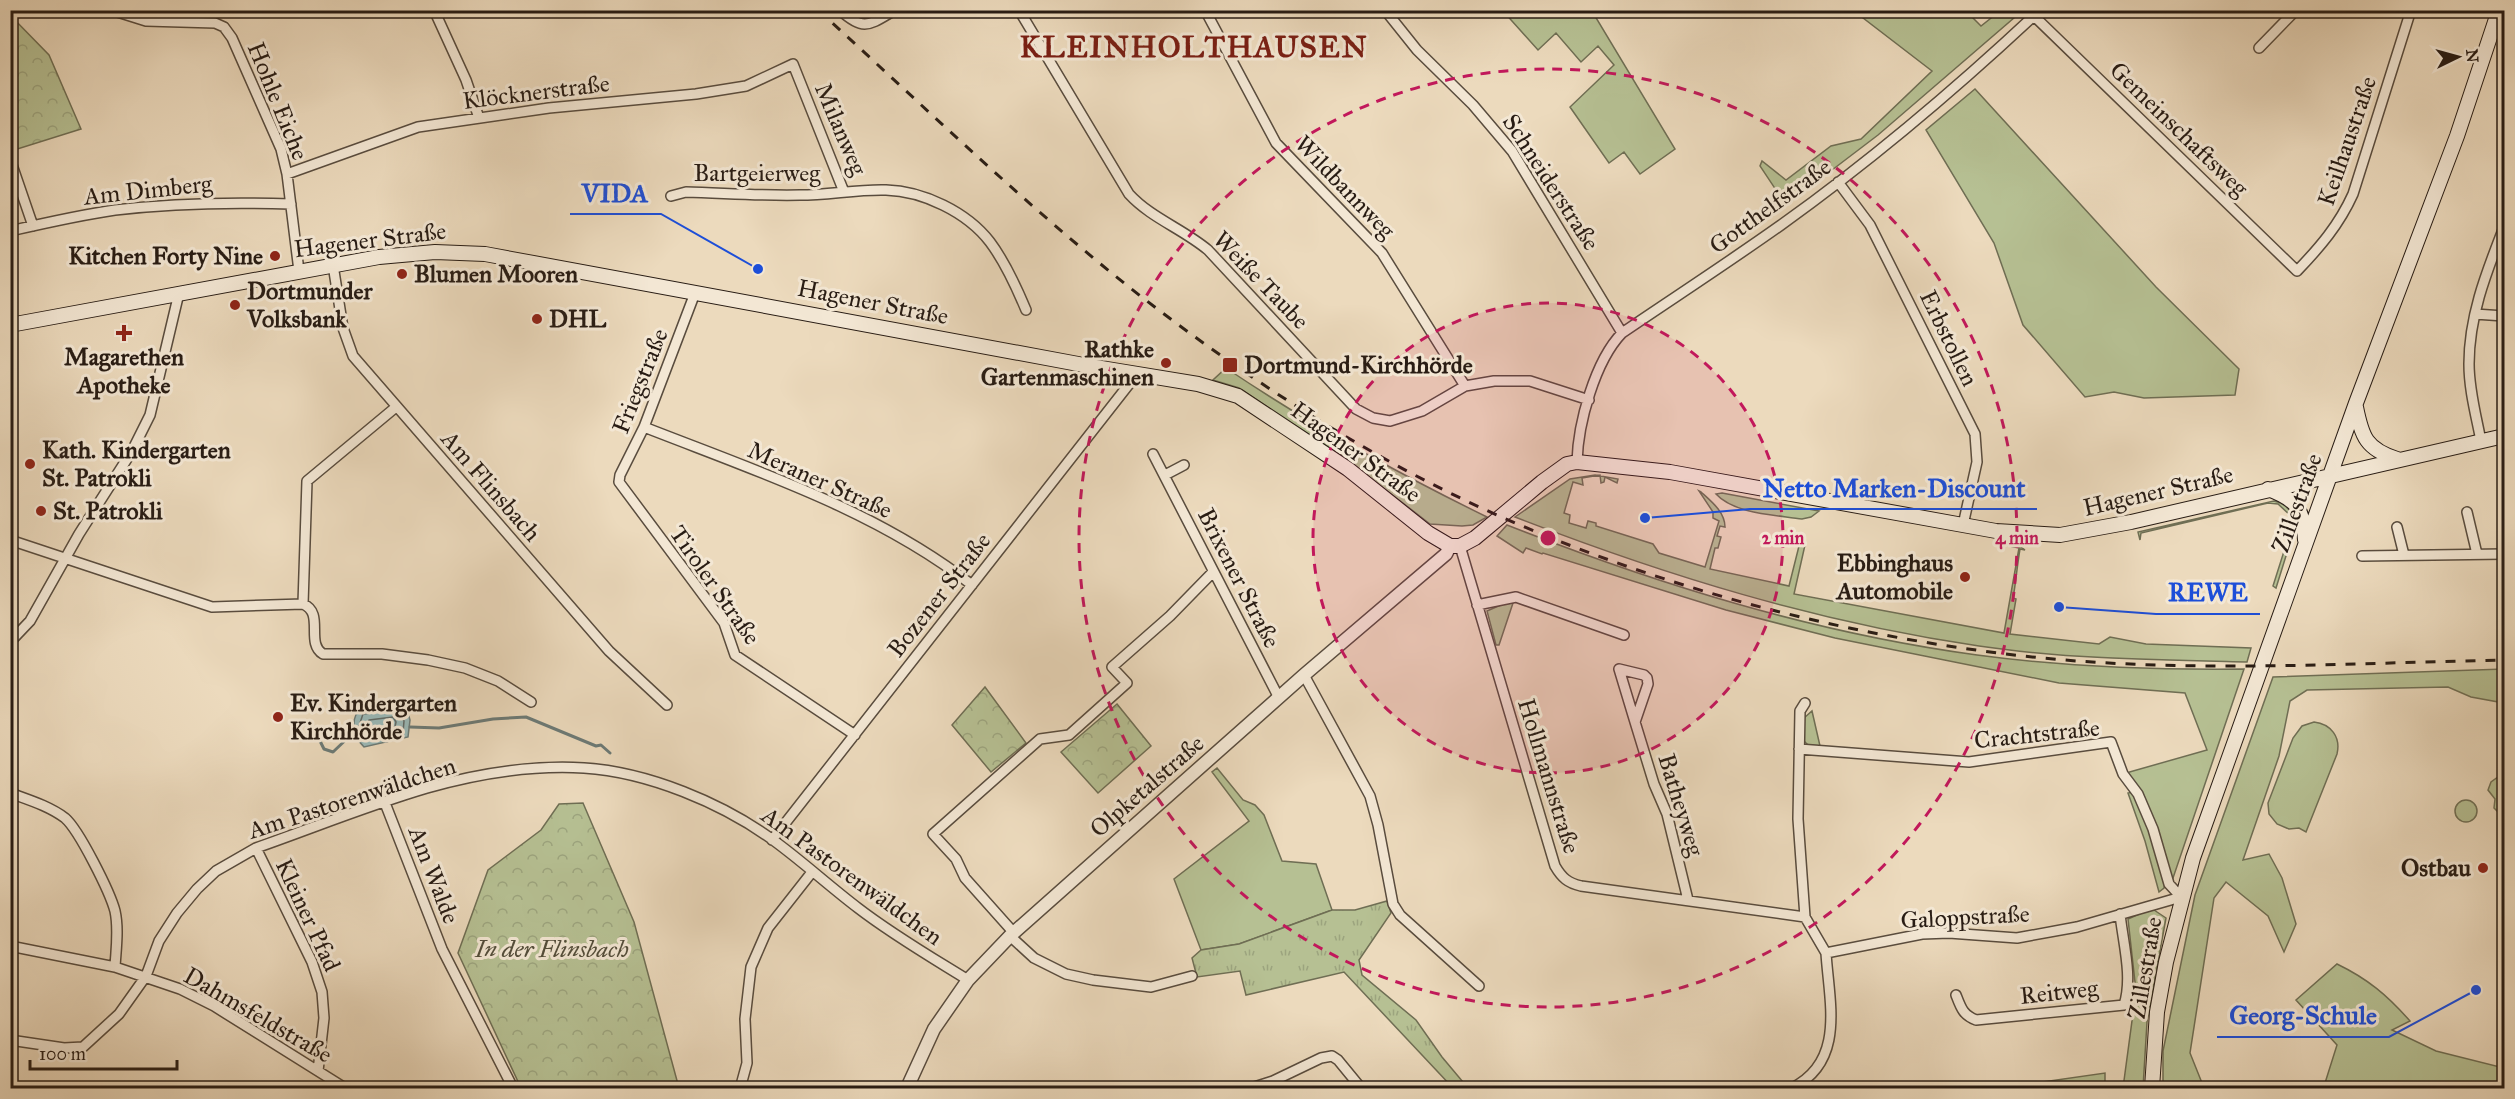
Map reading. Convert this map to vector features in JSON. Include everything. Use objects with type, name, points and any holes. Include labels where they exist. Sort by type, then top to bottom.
[{"type":"main road","name":"Zillestraße","points":[[2152,1089],[2157,1012],[2181,897],[2221,776],[2356,403],[2457,136],[2499,10]]},
{"type":"main road","name":"Hagener Straße","points":[[10,325],[333,265],[407,254],[468,252],[1198,384],[1238,396],[1348,469],[1428,533],[1455,546]]},
{"type":"main road","points":[[2356,403],[2364,438],[2377,451],[2397,459]]},
{"type":"main road","name":"Hagener Straße","points":[[1577,462],[1670,472],[1963,525],[2029,534],[2073,533],[2131,522],[2505,436]]},
{"type":"main road","points":[[1455,546],[1491,527],[1542,482],[1567,464],[1577,462]]},
{"type":"main road","points":[[2268,489],[2292,499],[2300,510],[2304,521],[2305,549]]},
{"type":"street","name":"Hohle Eiche","points":[[111,10],[146,21],[204,21],[224,27],[232,38],[281,149],[288,174],[299,271]]},
{"type":"street","points":[[434,10],[479,118]]},
{"type":"street","points":[[840,10],[861,26],[870,24],[895,10]]},
{"type":"street","name":"Weiße Taube","points":[[1019,10],[1129,194],[1141,207],[1192,237],[1208,250],[1356,409],[1373,418],[1390,421],[1406,418],[1465,386],[1494,381],[1530,381],[1589,400]]},
{"type":"street","name":"Wildbannweg","points":[[1205,10],[1276,143],[1382,253],[1465,386]]},
{"type":"street","name":"Schneiderstraße","points":[[1385,10],[1417,50],[1473,105],[1512,151],[1622,333]]},
{"type":"street","points":[[2259,48],[2296,10]]},
{"type":"street","name":"Keilhaustraße","points":[[2297,271],[2327,239],[2343,217],[2353,194],[2411,10]]},
{"type":"street","name":"Gotthelfstraße","points":[[1577,462],[1577,443],[1589,400],[1606,355],[1622,333],[1780,225],[1838,182],[1948,94],[2037,14]]},
{"type":"street","name":"Gemeinschaftsweg","points":[[2037,14],[2297,271]]},
{"type":"street","name":"Klöcknerstraße","points":[[288,174],[418,127],[549,108],[696,94],[746,86],[793,64]]},
{"type":"street","name":"Milanweg","points":[[793,64],[844,192],[888,190],[919,196],[944,206],[970,223],[989,240],[1010,273],[1026,310]]},
{"type":"street","points":[[10,159],[33,226]]},
{"type":"street","name":"Erbstollen","points":[[1838,182],[1870,225],[1975,434],[1977,462],[1963,525]]},
{"type":"street","name":"Bartgeierweg","points":[[671,195],[686,192],[802,195],[844,192]]},
{"type":"street","name":"Am Dimberg","points":[[10,231],[71,217],[146,207],[219,202],[291,204]]},
{"type":"street","points":[[2481,441],[2469,365],[2478,294],[2505,226]]},
{"type":"street","name":"Am Flinsbach","points":[[333,265],[343,328],[353,356],[609,651],[667,705]]},
{"type":"street","points":[[10,642],[30,621],[132,451],[150,415],[179,293]]},
{"type":"street","name":"Friegstraße","points":[[619,482],[620,475],[644,427],[695,293]]},
{"type":"street","points":[[2475,314],[2505,316]]},
{"type":"street","name":"Bozener Straße","points":[[772,840],[1137,374]]},
{"type":"street","points":[[303,604],[307,481],[396,407]]},
{"type":"street","name":"Meraner Straße","points":[[644,427],[797,487],[850,511],[951,568],[972,585]]},
{"type":"street","name":"Brixener Straße","points":[[1154,454],[1279,698]]},
{"type":"street","points":[[1165,475],[1184,465]]},
{"type":"street","name":"Tiroler Straße","points":[[619,482],[724,623],[735,656],[855,735]]},
{"type":"street","points":[[2467,512],[2476,554]]},
{"type":"street","points":[[2397,526],[2404,555]]},
{"type":"street","points":[[10,540],[212,607],[303,604],[311,607],[314,613],[316,645],[319,652],[323,654],[382,654],[465,668],[498,681],[531,702]]},
{"type":"street","name":"Hollmannstraße","points":[[1455,546],[1477,605],[1552,855],[1561,877],[1571,884],[1581,886],[1805,917]]},
{"type":"street","name":"Olpketalstraße","points":[[907,1089],[934,1029],[968,980],[1012,934],[1455,546]]},
{"type":"street","points":[[2362,556],[2505,554]]},
{"type":"street","points":[[1192,976],[1151,987],[1093,980],[1066,974],[1034,958],[965,878],[956,859],[933,834],[1040,739],[1069,735],[1127,683],[1112,667],[1170,616],[1214,572]]},
{"type":"street","points":[[1477,605],[1516,597],[1624,635]]},
{"type":"street","name":"Batheyweg","points":[[1635,722],[1648,684],[1647,678],[1644,675],[1619,669],[1632,711],[1635,722],[1654,784],[1667,814],[1688,900]]},
{"type":"street","points":[[1305,675],[1370,796],[1393,904],[1408,923],[1479,986]]},
{"type":"street","points":[[1792,1089],[1802,1083],[1818,1066],[1828,1050],[1832,1031],[1826,953],[1805,917],[1798,819],[1800,711],[1805,703]]},
{"type":"street","name":"Crachtstraße","points":[[1799,749],[1969,762],[2111,742],[2123,774],[2138,794],[2153,829],[2169,884],[2181,897]]},
{"type":"street","name":"Am Pastorenwäldchen","points":[[10,1040],[64,1048],[83,1047],[118,1014],[146,976],[159,941],[177,913],[197,889],[216,871],[256,848],[429,788],[503,773],[541,769],[585,768],[647,780],[685,792],[730,814],[772,840],[891,932],[968,980]]},
{"type":"street","points":[[10,793],[55,812],[73,826],[102,879],[115,911],[117,930],[115,966]]},
{"type":"street","name":"Am Walde","points":[[385,803],[442,950],[513,1089]]},
{"type":"street","name":"Kleiner Pfad","points":[[256,848],[312,962],[322,992],[324,1018],[318,1071]]},
{"type":"street","points":[[741,1085],[747,1063],[745,1011],[751,968],[768,928],[812,872]]},
{"type":"street","name":"Galoppstraße","points":[[1826,953],[1922,934],[1949,933],[2017,938],[2077,927],[2181,897]]},
{"type":"street","name":"Reitweg","points":[[1956,995],[1961,1009],[1967,1016],[1977,1020],[2124,1005],[2128,993],[2128,981],[2120,914]]},
{"type":"street","name":"Dahmsfeldstraße","points":[[10,946],[115,966],[180,989],[214,1006],[345,1089]]},
{"type":"street","points":[[1251,1089],[1321,1058],[1332,1056],[1338,1060],[1361,1089]]},
{"type":"green space","points":[[1503,11],[1592,11],[1675,149],[1640,174],[1624,152],[1609,163],[1570,107],[1614,65],[1598,46],[1581,62],[1556,33],[1538,50]]},
{"type":"green space","points":[[1854,11],[1966,11],[1981,26],[2000,11],[2022,11],[1878,135],[1786,205],[1760,166],[1762,161],[1786,180],[1831,146],[1861,139],[1932,71]]},
{"type":"green space","points":[[10,15],[49,55],[81,129],[11,151]]},
{"type":"green space","points":[[1975,89],[2156,287],[2239,369],[2235,395],[2144,398],[2114,392],[2085,397],[2023,325],[1994,243],[1926,130]]},
{"type":"green space","points":[[1226,368],[1289,409],[1354,447],[1487,517],[1473,525],[1430,524],[1342,456],[1239,388],[1213,380]]},
{"type":"green space","points":[[1597,475],[1582,478],[1583,485],[1573,482],[1564,513],[1570,515],[1569,523],[1586,528],[1588,521],[1596,523],[1596,526],[1653,544],[1659,553],[1705,567],[1719,521],[1713,518],[1713,512],[1699,491],[1717,507],[1723,516],[1725,527],[1720,526],[1717,536],[1721,537],[1718,548],[1715,548],[1710,569],[1789,586],[1799,546],[1802,544],[1805,545],[1794,594],[2004,633],[2019,548],[2000,544],[2021,547],[2025,550],[2020,549],[2013,598],[2016,599],[2010,634],[2099,644],[2110,637],[2146,644],[2251,648],[2247,662],[2146,659],[2012,650],[1919,636],[1743,595],[1629,559],[1515,517],[1570,479]]},
{"type":"green space","points":[[1600,476],[1618,479],[1617,483],[1605,477],[1604,482],[1601,483]]},
{"type":"green space","points":[[1722,493],[1819,511],[1811,517],[1802,519],[1745,510],[1724,501],[1716,494]]},
{"type":"green space","points":[[2274,501],[2283,504],[2289,510],[2295,527],[2276,588],[2273,586],[2292,526],[2290,515],[2278,504],[2268,503],[2141,533],[2140,540],[2138,532]]},
{"type":"green space","points":[[1507,525],[1680,587],[1797,620],[1917,646],[2010,659],[2077,665],[2244,669],[2172,881],[2126,773],[2207,750],[2185,693],[2059,683],[1835,638],[1726,610],[1526,548],[1523,553],[1497,536]]},
{"type":"green space","points":[[1513,603],[1499,645],[1496,645],[1487,611],[1503,604]]},
{"type":"green space","points":[[2504,669],[2504,703],[2471,697],[2448,687],[2307,690],[2290,701],[2279,756],[2243,860],[2269,854],[2282,878],[2296,924],[2284,952],[2268,916],[2226,882],[2214,898],[2190,1053],[2204,1088],[2163,1088],[2163,1051],[2195,895],[2273,677]]},
{"type":"green space","points":[[985,687],[1026,743],[991,772],[952,725]]},
{"type":"green space","points":[[1117,704],[1151,746],[1098,793],[1061,752]]},
{"type":"green space","points":[[1812,711],[1820,746],[1808,745],[1804,741],[1804,718]]},
{"type":"green space","points":[[2314,722],[2325,725],[2333,732],[2338,748],[2306,832],[2299,828],[2289,829],[2277,824],[2269,814],[2268,803],[2293,738],[2302,726]]},
{"type":"green space","points":[[1217,768],[1243,800],[1255,805],[1264,815],[1282,861],[1316,864],[1332,910],[1239,944],[1201,950],[1174,879],[1249,821],[1212,772]]},
{"type":"green space","points":[[2498,777],[2498,784],[2504,790],[2504,818],[2494,808],[2495,799],[2488,790],[2491,782]]},
{"type":"green space","points":[[2133,792],[2146,818],[2165,884],[2159,892],[2145,841],[2128,793]]},
{"type":"green space","points":[[2462,800],[2470,800],[2477,807],[2477,815],[2470,822],[2462,822],[2455,815],[2455,807]]},
{"type":"green space","name":"In der Flinsbach","points":[[583,803],[634,922],[679,1088],[521,1088],[458,953],[488,870],[541,830],[559,804]]},
{"type":"green space","points":[[1387,901],[1391,913],[1359,960],[1362,975],[1416,1020],[1442,1057],[1468,1088],[1453,1088],[1344,972],[1246,995],[1240,971],[1197,977],[1192,958],[1201,950],[1239,944],[1332,910],[1355,910]]},
{"type":"green space","points":[[2154,910],[2166,918],[2147,1022],[2143,1088],[2123,1088],[2136,991],[2128,919]]},
{"type":"green space","points":[[2337,964],[2376,988],[2410,1021],[2392,1030],[2436,1051],[2504,1068],[2504,1088],[2260,1088],[2325,1083],[2337,1045],[2296,1000]]},
{"type":"green space","points":[[2105,1073],[2105,1088],[2000,1088]]},
{"type":"water","points":[[404,703],[410,720],[408,737],[364,747],[357,738],[354,728],[359,708]]},
{"type":"waterway","points":[[410,727],[439,728],[493,719],[526,717],[596,746],[601,745],[610,753]]},
{"type":"waterway","points":[[318,737],[324,749],[333,752],[354,732]]},
{"type":"railway","points":[[818,10],[1059,229],[1184,329],[1270,389],[1358,444],[1450,493],[1562,542],[1628,567],[1764,608],[1902,638],[1972,650],[2100,663],[2158,665],[2273,666],[2504,660]]},
{"type":"place","name":"Kitchen Forty Nine","points":[[275,256]]},
{"type":"place","name":"VIDA","points":[[758,269]]},
{"type":"place","name":"Blumen Mooren","points":[[402,274]]},
{"type":"place","name":"Dortmunder Volksbank","points":[[235,305]]},
{"type":"place","name":"DHL","points":[[537,319]]},
{"type":"place","name":"Magarethen Apotheke","points":[[124,333]]},
{"type":"place","name":"Rathke Gartenmaschinen","points":[[1166,363]]},
{"type":"place","name":"Dortmund-Kirchhörde","points":[[1230,365]]},
{"type":"place","name":"Kath. Kindergarten St. Patrokli","points":[[30,464]]},
{"type":"place","name":"St. Patrokli","points":[[41,511]]},
{"type":"place","name":"Netto Marken-Discount","points":[[1645,518]]},
{"type":"place","name":"Ebbinghaus Automobile","points":[[1965,577]]},
{"type":"place","name":"REWE","points":[[2059,607]]},
{"type":"place","name":"Ev. Kindergarten Kirchhörde","points":[[278,717]]},
{"type":"place","name":"Ostbau","points":[[2483,868]]},
{"type":"place","name":"Georg-Schule","points":[[2476,990]]},
{"type":"district","name":"KLEINHOLTHAUSEN","points":[[1194,47]]}]
